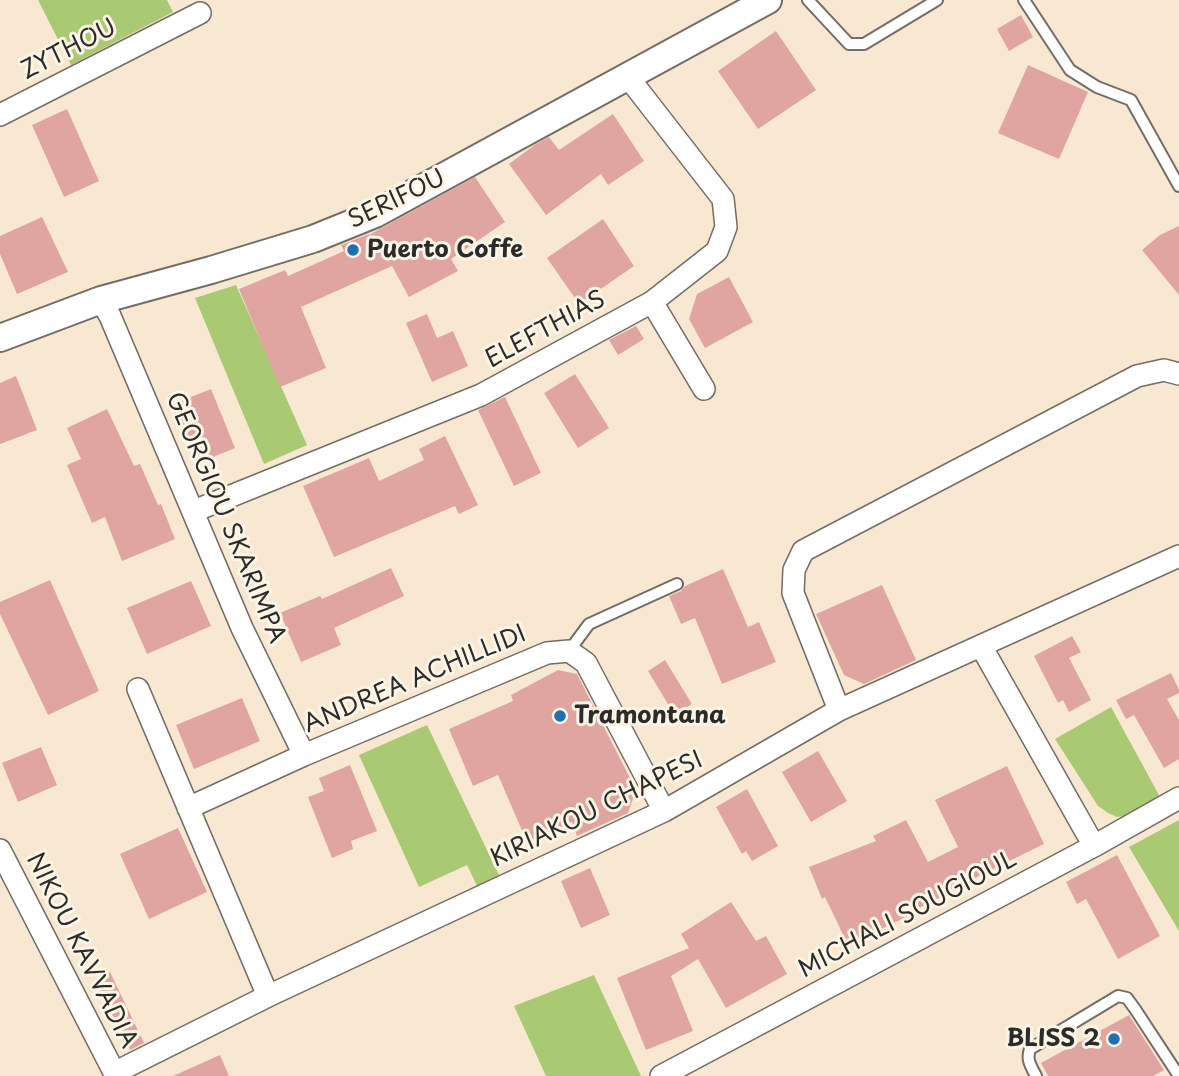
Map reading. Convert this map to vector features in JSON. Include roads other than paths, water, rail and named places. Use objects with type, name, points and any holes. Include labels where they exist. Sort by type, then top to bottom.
[{"type":"street","name":"SERIFOU","points":[[0,338],[101,300],[313,239],[375,214],[768,0]]},
{"type":"street","name":"ZYTHOU","points":[[0,115],[200,13]]},
{"type":"street","name":"ELEFTHIAS","points":[[194,511],[481,395],[652,302],[718,251],[726,227],[723,199],[628,77]]},
{"type":"street","name":"GEORGIOU SKARIMPA","points":[[101,300],[194,511],[242,628],[304,755]]},
{"type":"street","points":[[652,302],[704,389]]},
{"type":"street","points":[[839,710],[793,593],[794,570],[803,551],[1137,376],[1164,370],[1179,374]]},
{"type":"street","name":"KIRIAKOU CHAPESI","points":[[115,1075],[268,996],[664,811],[839,710],[1179,556]]},
{"type":"street","points":[[981,646],[1094,846]]},
{"type":"street","points":[[569,651],[586,663],[664,811]]},
{"type":"street","name":"ANDREA ACHILLIDI","points":[[188,808],[304,755],[547,653],[569,651]]},
{"type":"street","points":[[138,689],[268,996]]},
{"type":"street","name":"MICHALI SOUGIOUL","points":[[661,1076],[1179,798]]},
{"type":"street","name":"NIKOU KAVVADIA","points":[[0,850],[115,1075]]},
{"type":"lane","points":[[808,0],[849,44],[864,44],[937,0]]},
{"type":"lane","points":[[1024,0],[1070,70],[1097,87],[1131,100],[1179,186]]},
{"type":"lane","points":[[569,651],[589,624],[677,584]]},
{"type":"lane","points":[[1036,1076],[1027,1055],[1030,1049],[1118,996],[1126,998],[1135,1009],[1179,1076]]},
{"type":"place","name":"Puerto Coffe","points":[[353,250]]},
{"type":"place","name":"Tramontana","points":[[560,716]]},
{"type":"place","name":"BLISS 2","points":[[1114,1039]]}]
